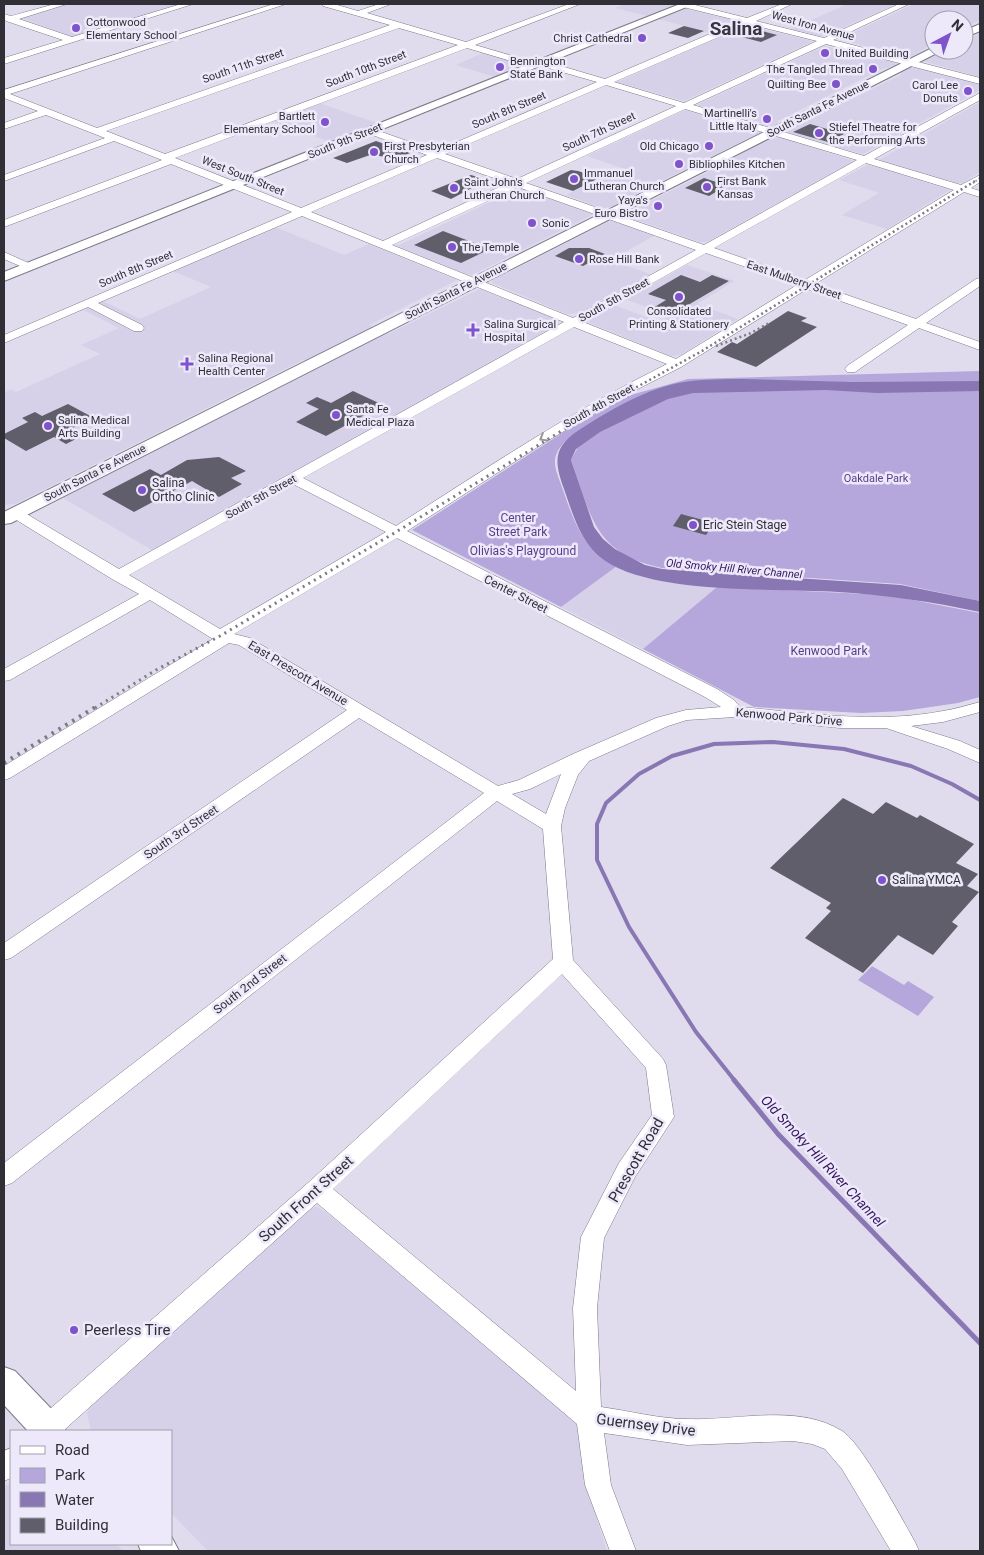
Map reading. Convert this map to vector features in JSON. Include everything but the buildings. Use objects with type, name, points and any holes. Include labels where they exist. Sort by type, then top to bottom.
[{"type":"main road","name":"South 9th Street","points":[[4,277],[686,4]]},
{"type":"main road","name":"South Santa Fe Avenue","points":[[7,516],[924,56]]},
{"type":"main road","points":[[4,1382],[47,1430]]},
{"type":"street","points":[[6,18],[63,4]]},
{"type":"street","points":[[4,61],[188,4]]},
{"type":"street","points":[[4,94],[282,4]]},
{"type":"street","points":[[326,4],[465,45],[605,82],[980,194]]},
{"type":"street","points":[[359,13],[387,4]]},
{"type":"street","name":"South 10th Street","points":[[4,224],[168,159],[576,4]]},
{"type":"street","name":"West Iron Avenue","points":[[686,4],[980,81]]},
{"type":"street","name":"South 8th Street","points":[[4,339],[788,4]]},
{"type":"street","name":"South 7th Street","points":[[383,245],[906,4]]},
{"type":"street","points":[[152,6],[166,11]]},
{"type":"street","points":[[6,18],[71,40]]},
{"type":"street","name":"South 11th Street","points":[[97,131],[398,25]]},
{"type":"street","name":"West South Street","points":[[4,94],[45,112],[235,185],[677,364]]},
{"type":"street","name":"South 5th Street","points":[[117,576],[980,96]]},
{"type":"street","points":[[4,126],[45,112]]},
{"type":"street","name":"East Mulberry Street","points":[[370,131],[980,346]]},
{"type":"street","points":[[4,178],[114,138]]},
{"type":"street","name":"South 4th Street","points":[[4,774],[223,637],[396,532],[542,438],[621,392],[677,364],[980,178]]},
{"type":"street","points":[[4,255],[29,267]]},
{"type":"street","points":[[851,369],[980,280]]},
{"type":"street","points":[[88,303],[138,328]]},
{"type":"street","name":"Center Street","points":[[294,479],[711,693],[728,704],[735,712]]},
{"type":"street","name":"East Prescott Avenue","points":[[7,516],[223,637],[244,640],[552,826]]},
{"type":"street","points":[[4,676],[148,595]]},
{"type":"street","points":[[883,723],[944,716],[980,707]]},
{"type":"street","name":"South 3rd Street","points":[[4,953],[359,710]]},
{"type":"street","name":"Kenwood Park Drive","points":[[497,792],[524,786],[630,735],[686,715],[735,712],[840,722],[883,723]]},
{"type":"street","points":[[883,723],[954,745],[980,757]]},
{"type":"street","name":"Kenwood Park Drive","points":[[552,826],[556,808],[570,773],[583,757]]},
{"type":"street","name":"South 2nd Street","points":[[4,1176],[497,792]]},
{"type":"street","points":[[552,826],[563,962]]},
{"type":"street","name":"South Front Street","points":[[47,1430],[317,1189],[563,962]]},
{"type":"street","name":"Prescott Road","points":[[563,962],[656,1065],[663,1117],[627,1170],[593,1238],[585,1308],[589,1418],[598,1485],[623,1551]]},
{"type":"street","name":"Guernsey Drive","points":[[317,1189],[589,1418],[687,1432],[793,1428],[812,1431],[834,1440],[851,1460],[906,1551]]},
{"type":"shaded area","name":"Cottonwood Elementary School","points":[[68,4],[184,4],[73,37],[21,18]]},
{"type":"shaded area","points":[[625,4],[678,5],[651,17],[615,8]]},
{"type":"shaded area","points":[[847,4],[896,4],[827,35],[820,36],[792,29]]},
{"type":"shaded area","points":[[914,4],[980,4],[980,20],[974,23],[974,10],[924,10],[924,49],[909,58],[839,39]]},
{"type":"shaded area","points":[[686,9],[733,20],[734,22],[710,33],[658,19]]},
{"type":"shaded area","points":[[746,25],[812,42],[684,101],[617,82]]},
{"type":"shaded area","points":[[980,33],[980,77],[923,61],[974,60],[974,36]]},
{"type":"shaded area","points":[[825,46],[894,62],[896,65],[882,69],[778,121],[777,124],[772,126],[697,105]]},
{"type":"shaded area","points":[[483,53],[525,66],[498,78],[456,65]]},
{"type":"shaded area","points":[[907,68],[917,68],[980,84],[980,90],[863,154],[790,134],[786,131],[901,75],[901,71]]},
{"type":"shaded area","points":[[980,102],[980,172],[963,183],[957,183],[879,160]]},
{"type":"shaded area","name":"Bartlett Elementary School","points":[[319,103],[377,123],[330,142],[273,121]]},
{"type":"shaded area","points":[[685,110],[756,130],[759,133],[627,198],[626,201],[613,207],[602,208],[566,195],[622,168],[587,156]]},
{"type":"shaded area","points":[[771,137],[782,138],[854,161],[707,242],[700,242],[628,217],[624,213],[708,172],[706,170],[725,163]]},
{"type":"shaded area","points":[[867,165],[950,190],[887,229],[842,215],[879,193],[839,180]]},
{"type":"shaded area","points":[[520,188],[594,214],[472,275],[465,274],[397,246]]},
{"type":"shaded area","points":[[614,221],[656,235],[610,260],[650,274],[581,313],[567,314],[492,283],[493,280],[608,222]]},
{"type":"shaded area","name":"Salina Regional Health Center","points":[[275,227],[344,255],[369,244],[457,280],[369,325],[388,334],[480,289],[556,319],[560,323],[152,550],[63,498],[320,367],[303,360],[15,504],[4,505],[4,393],[11,389],[16,392],[100,354],[81,345],[119,328],[83,310],[103,301],[140,319],[211,287],[173,271]]},
{"type":"shaded area","points":[[687,265],[734,281],[697,304],[738,319],[680,355],[671,356],[590,323],[589,320],[594,316],[614,305],[659,322],[669,316],[625,299]]},
{"type":"shaded area","points":[[617,566],[631,573],[670,583],[717,587],[643,649],[561,607]]},
{"type":"shaded area","points":[[317,1207],[328,1214],[574,1420],[584,1433],[585,1450],[597,1520],[607,1551],[208,1551],[172,1514],[172,1430],[91,1430],[87,1413],[95,1400],[308,1210]]},
{"type":"shaded area","points":[[10,1482],[10,1545],[117,1545],[123,1551],[4,1551],[4,1488]]},
{"type":"green space","name":"Oakdale Park","points":[[980,371],[980,601],[900,584],[662,568],[639,561],[622,553],[609,543],[591,516],[571,460],[577,449],[572,435],[557,452],[555,464],[571,513],[588,544],[606,560],[617,566],[561,607],[412,530],[570,428],[627,396],[688,379]]},
{"type":"green space","name":"Kenwood Park","points":[[717,587],[887,595],[980,613],[980,697],[958,703],[903,711],[861,713],[754,707],[643,649]]},
{"type":"green space","points":[[872,966],[904,985],[908,981],[934,997],[918,1016],[858,980]]},
{"type":"water","points":[[745,379],[852,382],[980,381],[980,391],[877,393],[825,390],[693,393],[668,399],[600,432],[576,449],[571,460],[594,527],[603,539],[615,549],[645,565],[662,569],[901,585],[980,601],[980,612],[909,599],[856,593],[716,588],[683,584],[653,579],[626,571],[604,560],[596,553],[583,537],[578,527],[558,471],[558,456],[564,443],[570,436],[603,415],[643,394],[657,389],[692,381]]},
{"type":"waterway","name":"Old Smoky Hill River Channel","points":[[735,1081],[696,1032],[629,927],[597,860],[597,824],[606,803],[639,774],[672,756],[714,744],[773,742],[844,749],[911,766],[952,784],[980,800]]},
{"type":"waterway","name":"Old Smoky Hill River Channel","points":[[734,1080],[778,1134],[980,1343]]},
{"type":"railway","points":[[973,183],[980,178]]},
{"type":"railway","points":[[588,414],[702,351],[975,181]]},
{"type":"railway","points":[[716,346],[751,333],[771,322]]},
{"type":"railway","points":[[95,708],[156,670],[220,636],[396,532],[591,413]]},
{"type":"railway","points":[[4,763],[97,706]]},
{"type":"place","name":"Cottonwood Elementary School","points":[[76,28]]},
{"type":"place","name":"Christ Cathedral","points":[[642,38]]},
{"type":"place","name":"United Building","points":[[825,53]]},
{"type":"place","name":"Bennington State Bank","points":[[500,67]]},
{"type":"place","name":"The Tangled Thread","points":[[873,69]]},
{"type":"place","name":"Quilting Bee","points":[[836,84]]},
{"type":"place","name":"Carol Lee Donuts","points":[[968,91]]},
{"type":"place","name":"Martinelli's Little Italy","points":[[767,119]]},
{"type":"place","name":"Bartlett Elementary School","points":[[325,122]]},
{"type":"place","name":"Stiefel Theatre for the Performing Arts","points":[[819,133]]},
{"type":"place","name":"Old Chicago","points":[[709,146]]},
{"type":"place","name":"First Presbyterian Church","points":[[374,152]]},
{"type":"place","name":"Bibliophiles Kitchen","points":[[679,164]]},
{"type":"place","name":"Immanuel Lutheran Church","points":[[574,179]]},
{"type":"place","name":"First Bank Kansas","points":[[707,187]]},
{"type":"place","name":"Saint John's Lutheran Church","points":[[454,188]]},
{"type":"place","name":"Yaya's Euro Bistro","points":[[658,206]]},
{"type":"place","name":"Sonic","points":[[532,223]]},
{"type":"place","name":"The Temple","points":[[452,247]]},
{"type":"place","name":"Rose Hill Bank","points":[[579,259]]},
{"type":"place","name":"Consolidated Printing & Stationery","points":[[679,297]]},
{"type":"place","name":"Salina Surgical Hospital","points":[[473,330]]},
{"type":"place","name":"Salina Regional Health Center","points":[[187,364]]},
{"type":"place","name":"Santa Fe Medical Plaza","points":[[336,415]]},
{"type":"place","name":"Salina Medical Arts Building","points":[[48,426]]},
{"type":"place","name":"Salina Ortho Clinic","points":[[142,490]]},
{"type":"place","name":"Eric Stein Stage","points":[[693,525]]},
{"type":"place","name":"Salina YMCA","points":[[882,880]]},
{"type":"place","name":"Peerless Tire","points":[[74,1330]]},
{"type":"district","name":"Salina","points":[[736,28]]},
{"type":"park label","name":"Center Street Park","points":[[518,525]]},
{"type":"park label","name":"Olivias's Playground","points":[[523,551]]}]
